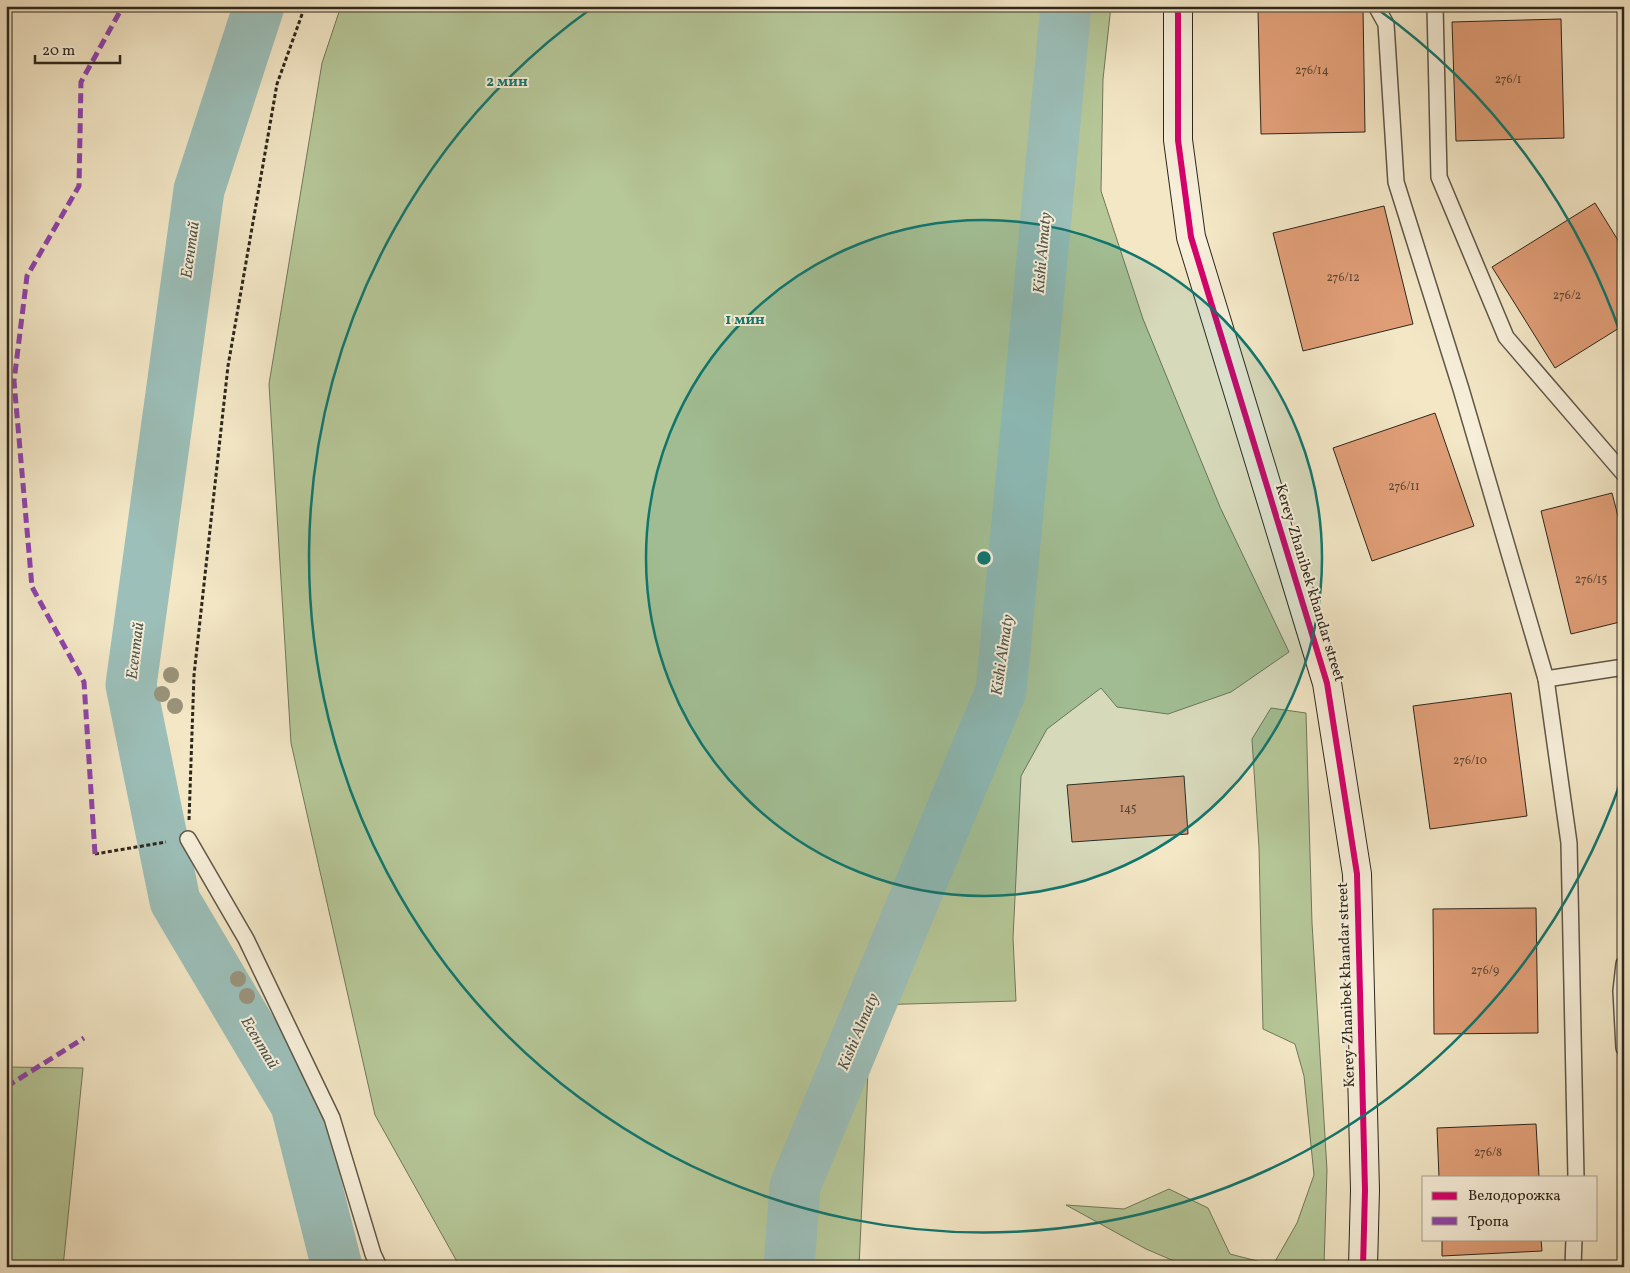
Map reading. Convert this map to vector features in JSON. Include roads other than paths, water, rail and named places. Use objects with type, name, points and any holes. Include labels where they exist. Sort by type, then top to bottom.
[{"type":"main road","name":"Kerey-Zhanibek khandar street","points":[[1178,6],[1178,140],[1191,237],[1327,683],[1357,874],[1365,1190],[1363,1267]]},
{"type":"lane","points":[[1376,6],[1386,24],[1396,182],[1461,388],[1546,679],[1569,844],[1576,1176]]},
{"type":"lane","points":[[1435,6],[1439,176],[1506,337],[1624,474]]},
{"type":"lane","points":[[1546,679],[1624,667]]},
{"type":"lane","points":[[188,839],[246,939],[332,1118],[373,1254],[380,1267]]},
{"type":"lane","points":[[1624,964],[1621,991],[1624,1048]]},
{"type":"lane","points":[[1573,1267],[1574,1240]]},
{"type":"waterway","name":"Есентай","points":[[259,6],[199,190],[131,685],[175,901],[296,1105],[337,1267]]},
{"type":"waterway","name":"Kіshі Almaty","points":[[789,1267],[795,1186],[1001,691],[1066,6]]}]
